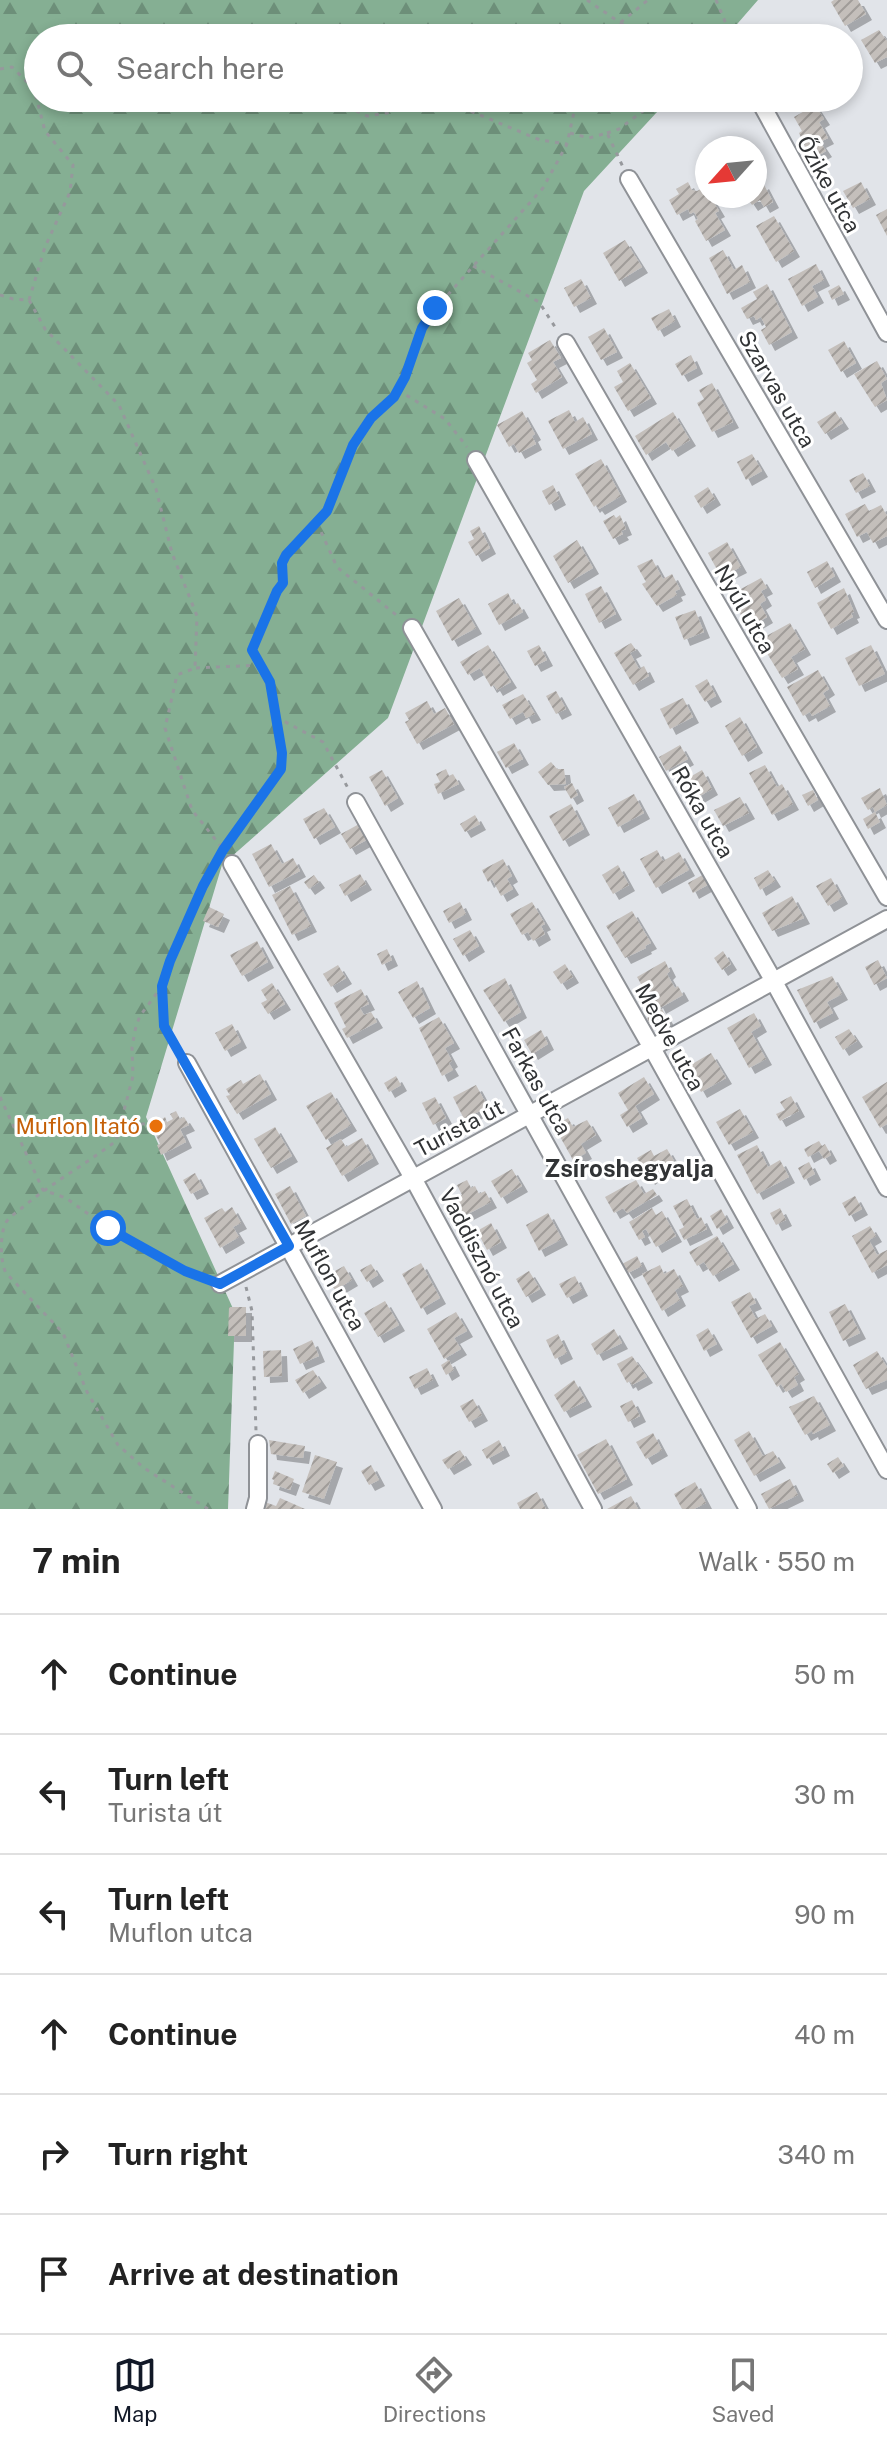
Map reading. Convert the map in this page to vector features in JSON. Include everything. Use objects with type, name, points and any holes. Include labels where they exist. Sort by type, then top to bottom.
[{"type":"street","name":"Őzike utca","points":[[766,112],[887,333]]},
{"type":"street","name":"Szarvas utca","points":[[629,179],[887,620]]},
{"type":"street","name":"Nyúl utca","points":[[566,343],[887,897]]},
{"type":"street","name":"Róka utca","points":[[476,460],[773,980],[887,1188]]},
{"type":"street","name":"Medve utca","points":[[412,628],[652,1048],[887,1470]]},
{"type":"street","name":"Farkas utca","points":[[356,802],[748,1509]]},
{"type":"street","name":"Vaddisznó utca","points":[[228,857],[413,1178],[593,1509]]},
{"type":"street","name":"Turista út","points":[[220,1284],[887,919]]},
{"type":"street","name":"Muflon utca","points":[[187,1063],[433,1509]]},
{"type":"street","points":[[255,1509],[258,1498],[258,1444]]},
{"type":"path","points":[[587,0],[620,23],[648,0]]},
{"type":"path","points":[[716,0],[726,24]]},
{"type":"path","points":[[0,69],[12,67],[24,79]]},
{"type":"path","points":[[39,112],[45,131],[73,165],[70,192],[45,247],[29,300],[45,329],[119,405],[156,489],[172,553],[197,616],[195,668]]},
{"type":"path","points":[[359,112],[367,116],[390,112]]},
{"type":"path","points":[[473,112],[540,140],[567,144]]},
{"type":"path","points":[[208,1509],[137,1463],[112,1438],[87,1392],[63,1333],[4,1270],[2,1224],[43,1190],[116,1141],[133,1076],[132,1047],[140,1016],[162,986],[203,886],[228,857],[281,769],[282,753],[270,682],[252,650],[283,583],[282,563],[327,511],[353,445],[371,418],[390,401],[405,377],[427,318],[535,199],[556,168],[567,144],[574,112]]},
{"type":"path","points":[[570,133],[589,138],[607,133],[619,129],[642,112]]},
{"type":"path","points":[[607,133],[629,179]]},
{"type":"path","points":[[473,266],[539,302],[566,343]]},
{"type":"path","points":[[0,295],[29,300]]},
{"type":"path","points":[[398,390],[445,419],[476,460]]},
{"type":"path","points":[[317,523],[337,567],[412,628]]},
{"type":"path","points":[[228,857],[192,810],[165,728],[177,675],[195,668],[260,665]]},
{"type":"path","points":[[276,717],[323,742],[356,802]]},
{"type":"path","points":[[162,986],[164,1026],[187,1063]]},
{"type":"path","points":[[0,1097],[43,1190],[66,1198],[108,1228],[185,1271],[220,1284]]},
{"type":"path","points":[[121,1127],[150,1123]]},
{"type":"path","points":[[243,1272],[252,1311],[258,1444]]},
{"type":"green space","points":[[0,0],[758,0],[737,24],[24,24],[24,112],[657,112],[584,191],[388,718],[222,865],[146,1117],[235,1313],[228,1509],[0,1509]]},
{"type":"building","points":[[858,0],[866,14],[844,24],[831,2]]},
{"type":"building","points":[[879,30],[887,41],[887,57],[875,63],[863,39]]},
{"type":"building","points":[[803,112],[820,112],[824,119],[819,122],[828,138],[820,142],[826,151],[811,160],[794,117]]},
{"type":"building","points":[[688,182],[695,191],[695,208],[717,208],[719,211],[715,213],[725,230],[706,241],[695,221],[698,219],[694,212],[690,214],[688,209],[677,215],[669,200],[679,194],[676,189]]},
{"type":"building","points":[[861,182],[870,199],[853,208],[843,191]]},
{"type":"building","points":[[767,191],[773,202],[767,205]]},
{"type":"building","points":[[887,209],[887,236],[876,215]]},
{"type":"building","points":[[774,216],[794,251],[776,262],[756,226]]},
{"type":"building","points":[[625,240],[642,267],[619,281],[603,253]]},
{"type":"building","points":[[723,250],[734,270],[742,265],[750,282],[727,294],[709,258]]},
{"type":"building","points":[[816,264],[824,280],[812,286],[818,297],[802,306],[788,279]]},
{"type":"building","points":[[581,279],[591,298],[574,307],[564,288]]},
{"type":"building","points":[[767,284],[792,332],[769,345],[761,330],[766,327],[761,317],[747,319],[741,308],[757,299],[753,292]]},
{"type":"building","points":[[839,285],[844,294],[832,300],[828,291]]},
{"type":"building","points":[[669,309],[675,321],[658,331],[651,318]]},
{"type":"building","points":[[604,328],[617,352],[601,360],[588,337]]},
{"type":"building","points":[[550,340],[561,358],[553,362],[562,377],[536,393],[531,384],[537,380],[527,363],[532,360],[528,353]]},
{"type":"building","points":[[844,341],[856,363],[841,372],[828,350]]},
{"type":"building","points":[[691,355],[697,368],[682,376],[675,364]]},
{"type":"building","points":[[877,361],[887,379],[881,383],[887,400],[875,407],[854,374]]},
{"type":"building","points":[[630,363],[651,398],[628,411],[614,387],[623,382],[617,371]]},
{"type":"building","points":[[712,383],[733,422],[712,432],[697,403],[704,399],[699,390]]},
{"type":"building","points":[[569,410],[575,422],[583,417],[592,434],[563,449],[548,421]]},
{"type":"building","points":[[522,411],[535,434],[532,436],[536,444],[519,453],[514,444],[509,447],[497,425]]},
{"type":"building","points":[[835,411],[843,423],[825,434],[817,422]]},
{"type":"building","points":[[673,412],[690,440],[672,451],[666,442],[646,455],[635,436]]},
{"type":"building","points":[[752,454],[762,471],[746,480],[737,462]]},
{"type":"building","points":[[601,459],[621,496],[599,509],[596,505],[594,507],[575,474]]},
{"type":"building","points":[[863,473],[870,486],[856,493],[849,480]]},
{"type":"building","points":[[553,485],[560,499],[549,505],[542,491]]},
{"type":"building","points":[[708,487],[715,499],[701,508],[694,496]]},
{"type":"building","points":[[865,504],[869,511],[881,505],[887,516],[887,536],[873,543],[867,532],[857,537],[845,514]]},
{"type":"building","points":[[614,515],[616,518],[620,515],[626,529],[613,539],[603,521]]},
{"type":"building","points":[[479,526],[490,548],[476,556],[468,542],[474,539],[470,531]]},
{"type":"building","points":[[577,540],[593,568],[568,583],[553,556]]},
{"type":"building","points":[[727,542],[741,567],[721,577],[708,553]]},
{"type":"building","points":[[652,559],[663,579],[672,574],[680,589],[675,591],[677,595],[657,606],[642,584],[646,582],[637,566]]},
{"type":"building","points":[[827,561],[835,576],[815,588],[807,572]]},
{"type":"building","points":[[761,578],[767,588],[761,591],[766,600],[760,604],[767,617],[748,628],[730,595]]},
{"type":"building","points":[[601,586],[616,614],[599,623],[585,594]]},
{"type":"building","points":[[844,588],[854,612],[851,613],[853,617],[831,629],[817,603]]},
{"type":"building","points":[[508,593],[514,605],[518,603],[523,612],[499,625],[488,604]]},
{"type":"building","points":[[459,598],[476,628],[452,641],[436,611]]},
{"type":"building","points":[[695,610],[704,632],[684,640],[675,617]]},
{"type":"building","points":[[790,623],[805,649],[791,657],[798,669],[782,678],[759,640]]},
{"type":"building","points":[[631,643],[636,650],[630,653],[639,669],[644,666],[649,676],[633,685],[614,653]]},
{"type":"building","points":[[488,645],[511,682],[497,690],[494,685],[491,687],[480,668],[468,675],[460,662]]},
{"type":"building","points":[[539,645],[547,660],[535,666],[527,651]]},
{"type":"building","points":[[871,645],[885,674],[859,686],[845,658]]},
{"type":"building","points":[[818,670],[829,689],[823,693],[830,706],[812,716],[810,712],[803,716],[787,687]]},
{"type":"building","points":[[707,679],[716,696],[705,702],[695,686]]},
{"type":"building","points":[[556,691],[566,709],[556,714],[546,696]]},
{"type":"building","points":[[523,694],[535,714],[526,718],[523,712],[510,719],[502,705]]},
{"type":"building","points":[[683,698],[693,717],[670,729],[660,709]]},
{"type":"building","points":[[427,701],[434,714],[445,708],[454,724],[417,744],[405,722],[409,720],[405,713]]},
{"type":"building","points":[[740,717],[757,747],[742,756],[725,726]]},
{"type":"building","points":[[514,743],[523,759],[506,768],[497,752]]},
{"type":"building","points":[[680,745],[688,759],[666,771],[659,757]]},
{"type":"building","points":[[551,762],[557,769],[564,769],[566,784],[548,785],[538,772]]},
{"type":"building","points":[[765,765],[777,787],[782,784],[793,804],[772,815],[749,773]]},
{"type":"building","points":[[446,769],[459,784],[438,794],[434,784],[440,782],[436,774]]},
{"type":"building","points":[[382,770],[398,798],[385,806],[369,777]]},
{"type":"building","points":[[702,770],[712,789],[693,800],[683,781]]},
{"type":"building","points":[[572,783],[578,795],[571,799],[564,787]]},
{"type":"building","points":[[880,788],[887,805],[875,812],[873,807],[868,810],[861,798]]},
{"type":"building","points":[[813,790],[818,800],[808,806],[802,795]]},
{"type":"building","points":[[634,794],[644,813],[618,827],[608,808]]},
{"type":"building","points":[[740,797],[749,813],[723,826],[714,810]]},
{"type":"building","points":[[571,804],[584,829],[563,841],[549,816]]},
{"type":"building","points":[[324,808],[335,827],[314,839],[303,819]]},
{"type":"building","points":[[875,812],[880,822],[868,829],[863,819]]},
{"type":"building","points":[[475,815],[480,824],[465,832],[460,824]]},
{"type":"building","points":[[361,823],[370,838],[350,849],[341,834]]},
{"type":"building","points":[[271,844],[282,864],[293,858],[300,871],[269,887],[252,854]]},
{"type":"building","points":[[657,850],[663,861],[679,852],[689,870],[656,888],[640,859]]},
{"type":"building","points":[[503,859],[512,876],[507,879],[513,889],[501,896],[492,879],[488,882],[482,870]]},
{"type":"building","points":[[618,865],[629,885],[613,894],[602,875]]},
{"type":"building","points":[[768,870],[775,881],[760,890],[754,878]]},
{"type":"building","points":[[706,873],[711,883],[693,893],[688,883]]},
{"type":"building","points":[[360,874],[366,884],[345,896],[339,885]]},
{"type":"building","points":[[314,875],[319,882],[309,889],[304,882]]},
{"type":"building","points":[[831,878],[842,898],[828,906],[816,886]]},
{"type":"building","points":[[290,886],[311,926],[292,935],[272,895]]},
{"type":"building","points":[[792,896],[804,918],[772,931],[762,913]]},
{"type":"building","points":[[460,902],[466,914],[449,923],[443,911]]},
{"type":"building","points":[[532,902],[545,924],[541,926],[545,934],[533,941],[528,932],[522,935],[510,914]]},
{"type":"building","points":[[209,907],[224,914],[218,927],[203,921]]},
{"type":"building","points":[[632,911],[651,943],[625,958],[606,926]]},
{"type":"building","points":[[470,930],[479,946],[463,956],[453,939]]},
{"type":"building","points":[[257,941],[268,962],[242,976],[230,955]]},
{"type":"building","points":[[387,949],[392,960],[382,965],[377,954]]},
{"type":"building","points":[[723,951],[731,964],[722,970],[714,958]]},
{"type":"building","points":[[878,960],[887,978],[874,985],[865,967]]},
{"type":"building","points":[[665,961],[670,971],[667,974],[683,995],[660,1008],[657,1002],[653,1005],[637,977]]},
{"type":"building","points":[[565,964],[573,977],[561,984],[553,972]]},
{"type":"building","points":[[338,965],[346,978],[331,987],[323,974]]},
{"type":"building","points":[[832,976],[842,994],[827,1002],[833,1013],[814,1023],[797,990]]},
{"type":"building","points":[[505,978],[521,1012],[504,1022],[483,990]]},
{"type":"building","points":[[417,981],[430,1008],[413,1018],[398,992]]},
{"type":"building","points":[[272,983],[285,1004],[268,1014],[261,1003],[267,1000],[261,990]]},
{"type":"building","points":[[361,989],[369,1004],[360,1008],[364,1015],[371,1012],[377,1022],[347,1038],[342,1029],[346,1027],[334,1003]]},
{"type":"building","points":[[662,1009],[669,1022],[653,1030],[647,1018]]},
{"type":"building","points":[[754,1013],[761,1026],[751,1032],[766,1059],[749,1068],[727,1028]]},
{"type":"building","points":[[439,1017],[454,1043],[445,1048],[453,1070],[442,1076],[419,1028]]},
{"type":"building","points":[[232,1024],[241,1042],[225,1051],[215,1033]]},
{"type":"building","points":[[849,1029],[857,1041],[843,1050],[835,1037]]},
{"type":"building","points":[[541,1030],[548,1044],[532,1054],[524,1040]]},
{"type":"building","points":[[711,1053],[726,1078],[701,1092],[687,1067]]},
{"type":"building","points":[[260,1074],[271,1094],[237,1114],[226,1096],[230,1095],[226,1089]]},
{"type":"building","points":[[396,1076],[401,1085],[389,1092],[384,1083]]},
{"type":"building","points":[[644,1077],[654,1094],[635,1106],[642,1118],[627,1127],[620,1115],[628,1110],[618,1093]]},
{"type":"building","points":[[887,1082],[887,1124],[880,1128],[862,1097]]},
{"type":"building","points":[[476,1085],[488,1107],[464,1119],[453,1097]]},
{"type":"building","points":[[331,1092],[351,1125],[326,1140],[306,1106]]},
{"type":"building","points":[[791,1096],[799,1111],[780,1121],[776,1114],[785,1110],[780,1102]]},
{"type":"building","points":[[435,1097],[446,1118],[433,1125],[422,1103]]},
{"type":"building","points":[[740,1109],[753,1132],[729,1145],[716,1122]]},
{"type":"building","points":[[176,1111],[180,1119],[184,1117],[189,1125],[180,1129],[186,1142],[161,1155],[152,1126],[165,1117],[167,1122],[173,1119],[170,1114]]},
{"type":"building","points":[[568,1118],[573,1127],[587,1120],[596,1135],[581,1144],[586,1153],[573,1160],[554,1126]]},
{"type":"building","points":[[275,1127],[292,1156],[271,1168],[254,1139]]},
{"type":"building","points":[[362,1138],[373,1158],[342,1176],[326,1148],[341,1139],[346,1147]]},
{"type":"building","points":[[819,1141],[822,1146],[825,1144],[831,1155],[824,1159],[819,1151],[808,1157],[804,1149]]},
{"type":"building","points":[[757,1145],[768,1167],[780,1160],[789,1177],[757,1194],[737,1155]]},
{"type":"building","points":[[667,1149],[674,1161],[649,1179],[637,1158],[651,1150],[654,1156]]},
{"type":"building","points":[[809,1162],[815,1174],[804,1180],[798,1168]]},
{"type":"building","points":[[512,1169],[522,1186],[501,1198],[491,1181]]},
{"type":"building","points":[[195,1173],[203,1188],[191,1194],[183,1180]]},
{"type":"building","points":[[467,1180],[479,1194],[485,1191],[491,1202],[462,1217],[454,1200],[462,1195],[457,1185]]},
{"type":"building","points":[[636,1180],[644,1194],[653,1189],[657,1195],[627,1213],[623,1208],[614,1213],[605,1197]]},
{"type":"building","points":[[290,1186],[306,1216],[291,1224],[275,1194]]},
{"type":"building","points":[[855,1196],[862,1209],[849,1216],[842,1203]]},
{"type":"building","points":[[687,1199],[697,1219],[701,1217],[707,1229],[684,1240],[679,1230],[684,1227],[673,1206]]},
{"type":"building","points":[[232,1207],[241,1223],[233,1227],[239,1237],[220,1248],[204,1218],[222,1208],[225,1212]]},
{"type":"building","points":[[652,1208],[656,1215],[662,1211],[676,1236],[656,1247],[646,1229],[642,1231],[645,1237],[639,1240],[629,1222]]},
{"type":"building","points":[[780,1208],[786,1220],[776,1225],[770,1213]]},
{"type":"building","points":[[721,1209],[728,1222],[717,1229],[710,1216]]},
{"type":"building","points":[[548,1213],[562,1239],[539,1251],[526,1225]]},
{"type":"building","points":[[491,1223],[501,1242],[487,1250],[477,1231]]},
{"type":"building","points":[[870,1226],[876,1236],[869,1240],[877,1255],[887,1250],[887,1265],[872,1273],[852,1236]]},
{"type":"building","points":[[717,1236],[734,1264],[713,1276],[704,1262],[697,1266],[689,1252]]},
{"type":"building","points":[[637,1256],[642,1266],[628,1273],[622,1264]]},
{"type":"building","points":[[421,1263],[440,1298],[421,1309],[402,1274]]},
{"type":"building","points":[[371,1264],[378,1275],[367,1282],[360,1270]]},
{"type":"building","points":[[660,1265],[664,1274],[674,1269],[683,1286],[675,1290],[680,1300],[662,1311],[642,1274]]},
{"type":"building","points":[[344,1266],[352,1280],[335,1290],[326,1276]]},
{"type":"building","points":[[529,1271],[540,1289],[526,1297],[516,1279]]},
{"type":"building","points":[[575,1276],[582,1290],[567,1298],[559,1284]]},
{"type":"building","points":[[750,1292],[756,1303],[749,1306],[756,1319],[765,1314],[772,1326],[751,1338],[731,1302]]},
{"type":"building","points":[[385,1301],[399,1325],[378,1337],[364,1313]]},
{"type":"building","points":[[845,1304],[860,1333],[843,1341],[829,1312]]},
{"type":"building","points":[[229,1307],[246,1307],[246,1336],[228,1336]]},
{"type":"building","points":[[456,1312],[467,1331],[454,1338],[461,1349],[444,1359],[427,1329]]},
{"type":"building","points":[[708,1328],[717,1344],[704,1351],[696,1335]]},
{"type":"building","points":[[614,1329],[622,1343],[597,1355],[591,1344]]},
{"type":"building","points":[[558,1334],[567,1353],[555,1359],[546,1340]]},
{"type":"building","points":[[312,1340],[319,1356],[300,1364],[293,1349]]},
{"type":"building","points":[[780,1342],[799,1374],[794,1377],[798,1385],[786,1392],[781,1384],[777,1387],[758,1355]]},
{"type":"building","points":[[281,1350],[282,1376],[264,1377],[263,1351]]},
{"type":"building","points":[[877,1351],[887,1367],[887,1380],[866,1389],[853,1365]]},
{"type":"building","points":[[632,1356],[647,1377],[632,1385],[630,1381],[627,1383],[617,1364]]},
{"type":"building","points":[[449,1360],[454,1370],[446,1375],[441,1365]]},
{"type":"building","points":[[427,1368],[433,1380],[415,1389],[409,1377]]},
{"type":"building","points":[[313,1370],[321,1382],[303,1393],[295,1380]]},
{"type":"building","points":[[574,1380],[586,1401],[564,1412],[554,1395]]},
{"type":"building","points":[[814,1396],[830,1425],[805,1435],[789,1407]]},
{"type":"building","points":[[473,1399],[482,1415],[469,1422],[460,1406]]},
{"type":"building","points":[[632,1400],[640,1416],[628,1422],[620,1406]]},
{"type":"building","points":[[749,1431],[763,1456],[773,1451],[780,1462],[754,1476],[734,1440]]},
{"type":"building","points":[[653,1433],[662,1450],[646,1459],[636,1442]]},
{"type":"building","points":[[606,1439],[627,1479],[598,1494],[577,1455]]},
{"type":"building","points":[[269,1440],[305,1446],[303,1458],[271,1454]]},
{"type":"building","points":[[499,1440],[504,1450],[487,1459],[482,1450]]},
{"type":"building","points":[[460,1450],[466,1459],[448,1469],[442,1460]]},
{"type":"building","points":[[315,1455],[337,1462],[324,1499],[302,1492]]},
{"type":"building","points":[[838,1457],[844,1466],[833,1473],[827,1464]]},
{"type":"building","points":[[371,1465],[379,1480],[369,1485],[361,1471]]},
{"type":"building","points":[[275,1471],[294,1479],[290,1490],[273,1484]]},
{"type":"building","points":[[790,1479],[798,1495],[769,1509],[761,1494]]},
{"type":"building","points":[[695,1482],[706,1503],[694,1509],[682,1509],[674,1494]]},
{"type":"building","points":[[537,1492],[546,1509],[520,1509],[517,1503]]},
{"type":"building","points":[[631,1496],[638,1509],[607,1509]]},
{"type":"building","points":[[280,1498],[305,1509],[262,1509],[265,1502],[276,1506]]},
{"type":"place","name":"Muflon Itató","points":[[156,1126]]},
{"type":"district","name":"Zsíroshegyalja","points":[[629,1168]]},
{"type":"route","points":[[108,1228],[185,1271],[220,1284],[289,1246],[164,1026],[162,986],[203,886],[223,850],[281,769],[282,753],[270,682],[252,650],[283,583],[282,563],[327,511],[353,445],[371,418],[394,397],[405,377],[422,328],[435,308]]}]
